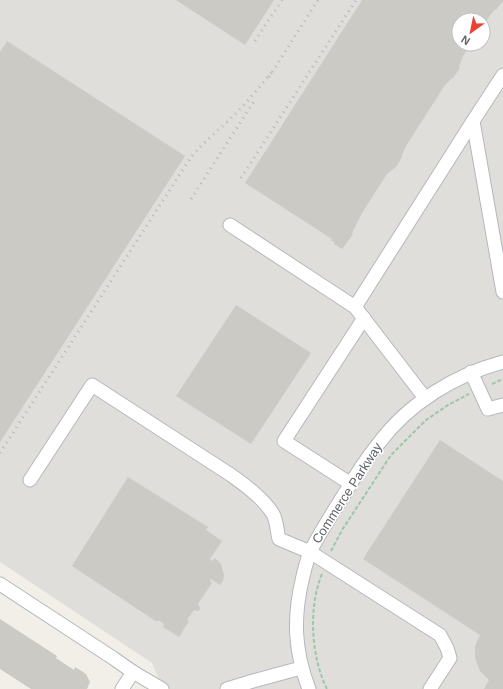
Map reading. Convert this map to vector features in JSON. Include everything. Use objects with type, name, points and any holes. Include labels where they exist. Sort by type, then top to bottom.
[{"type":"street","points":[[355,307],[503,75]]},
{"type":"street","points":[[473,121],[503,292]]},
{"type":"street","points":[[230,225],[355,307],[425,398]]},
{"type":"street","points":[[351,484],[284,441],[364,318]]},
{"type":"street","name":"Commerce Parkway","points":[[309,689],[301,668],[297,642],[297,607],[310,552],[326,522],[375,449],[389,431],[425,398],[471,372],[503,362]]},
{"type":"street","points":[[471,372],[488,409],[503,405]]},
{"type":"street","points":[[30,480],[92,385],[240,481],[260,499],[274,515],[279,539],[310,552],[440,635],[447,648],[450,658],[430,689]]},
{"type":"street","points":[[0,584],[133,672],[162,689]]},
{"type":"street","points":[[227,689],[301,668]]},
{"type":"street","points":[[122,689],[133,672]]},
{"type":"path","points":[[492,384],[503,380]]},
{"type":"path","points":[[330,555],[342,530],[391,455],[426,420],[468,394]]},
{"type":"path","points":[[322,574],[317,587],[313,617],[317,660],[327,689]]},
{"type":"shaded area","points":[[0,0],[503,0],[503,689],[163,689],[152,663],[0,562]]},
{"type":"building","points":[[176,0],[274,0],[245,45]]},
{"type":"building","points":[[362,0],[503,0],[503,2],[491,14],[491,12],[451,12],[451,52],[466,52],[459,67],[460,68],[453,78],[445,85],[406,146],[396,167],[387,174],[362,213],[352,233],[353,234],[342,249],[334,244],[335,243],[331,240],[332,239],[245,183]]},
{"type":"building","points":[[7,41],[185,156],[0,442],[0,52]]},
{"type":"building","points":[[236,305],[311,353],[251,444],[176,396]]},
{"type":"building","points":[[440,440],[503,481],[503,689],[484,689],[489,680],[480,671],[475,658],[475,646],[480,635],[363,559]]},
{"type":"building","points":[[128,477],[208,527],[206,530],[222,541],[210,559],[212,561],[215,558],[221,564],[224,575],[223,581],[220,585],[211,579],[210,581],[212,583],[198,604],[200,608],[199,611],[194,610],[187,620],[189,621],[179,637],[163,627],[164,624],[158,620],[157,622],[72,566]]},
{"type":"building","points":[[0,619],[57,656],[56,658],[74,670],[75,667],[86,674],[90,682],[87,689],[31,689],[0,669]]},
{"type":"railway","points":[[255,41],[282,0]]},
{"type":"railway","points":[[269,77],[318,0]]},
{"type":"railway","points":[[241,178],[356,0]]},
{"type":"railway","points":[[0,453],[191,157],[238,111],[272,72]]},
{"type":"railway","points":[[191,199],[256,98]]}]
